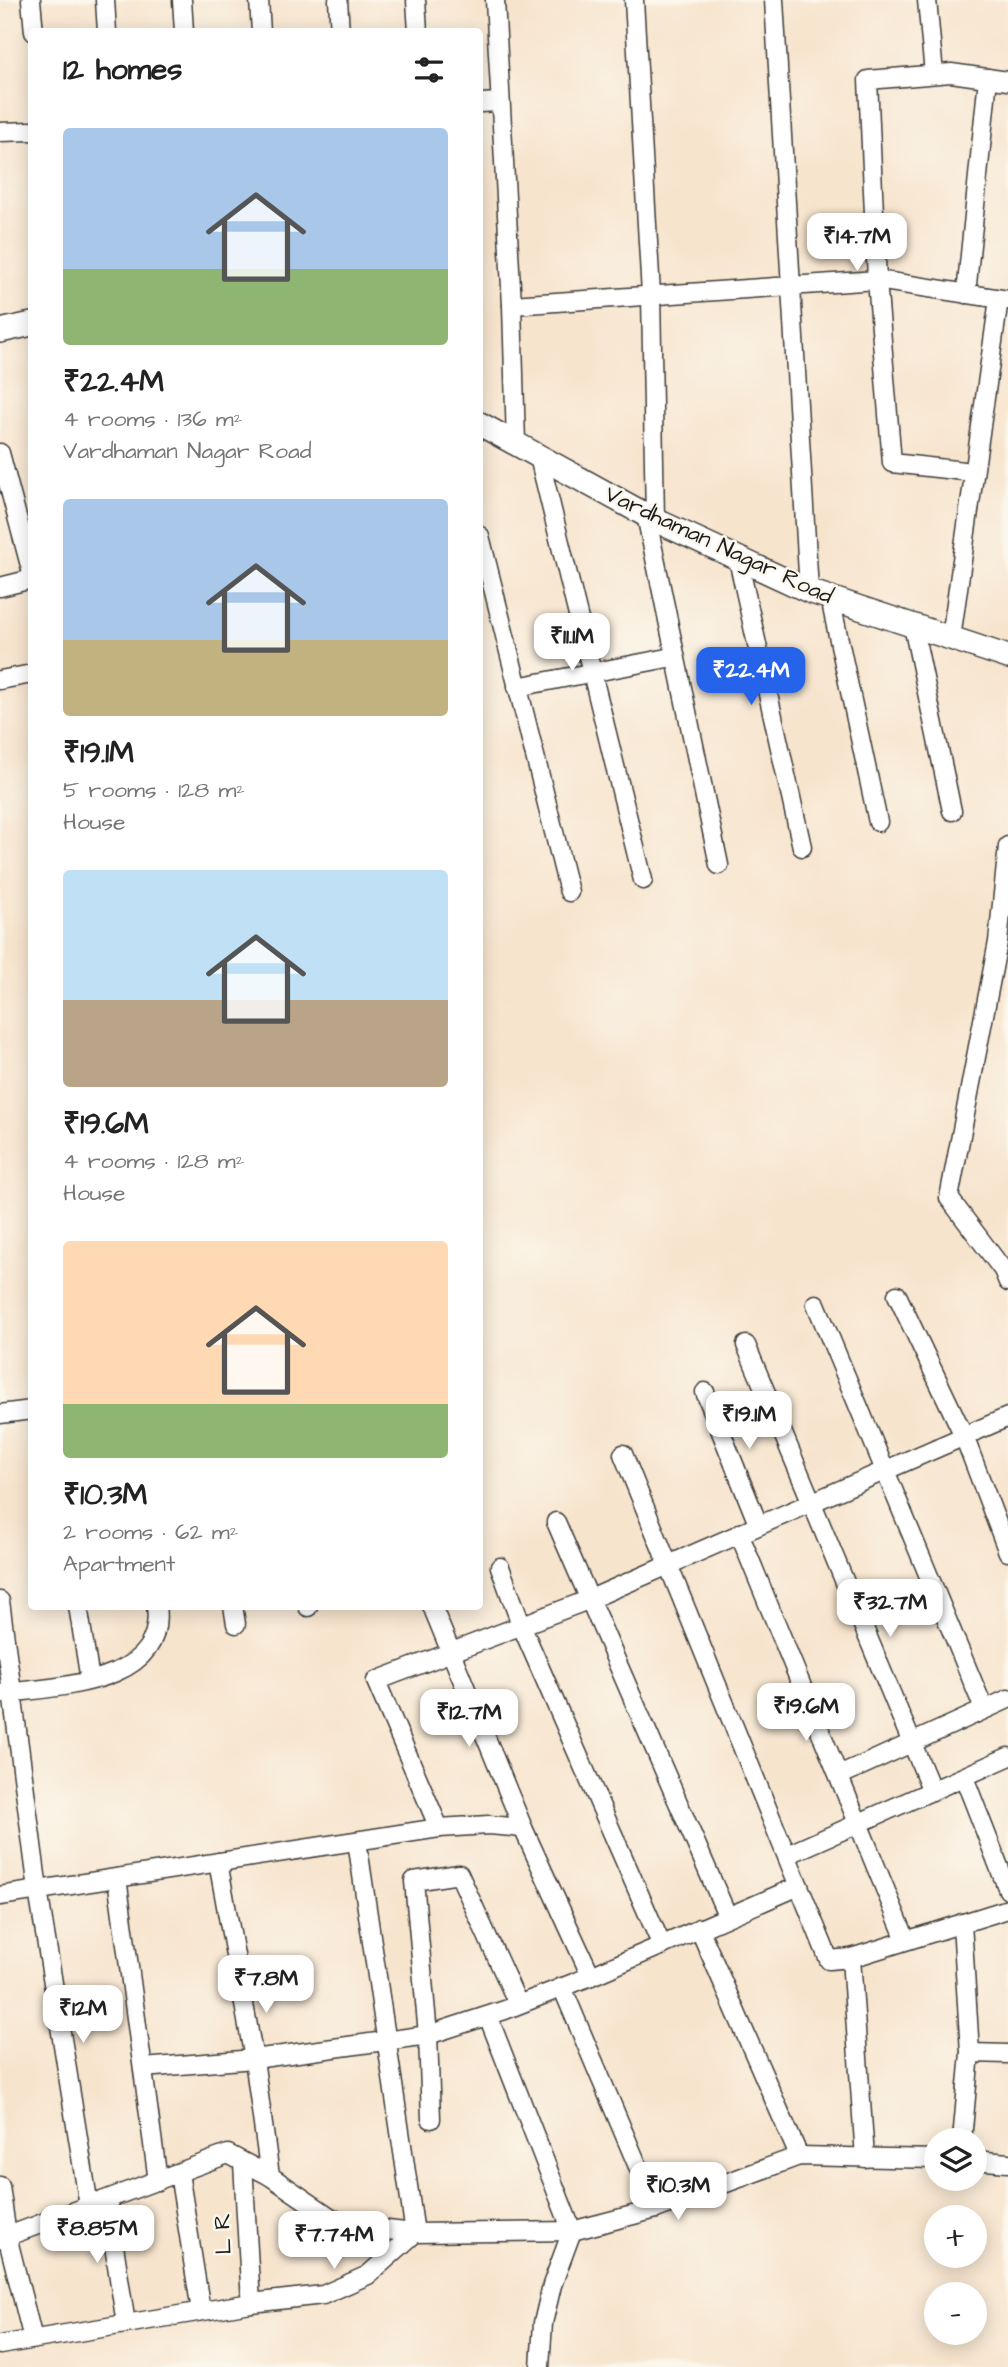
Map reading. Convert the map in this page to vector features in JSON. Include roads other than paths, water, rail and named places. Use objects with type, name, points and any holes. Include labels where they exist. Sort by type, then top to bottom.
[{"type":"street","points":[[31,0],[34,28]]},
{"type":"street","points":[[105,0],[107,28]]},
{"type":"street","points":[[182,0],[184,28]]},
{"type":"street","points":[[259,0],[261,28]]},
{"type":"street","points":[[338,0],[340,28]]},
{"type":"street","points":[[416,0],[418,28]]},
{"type":"street","points":[[495,0],[512,306],[516,444]]},
{"type":"street","points":[[634,0],[651,294],[650,517],[674,657],[719,865]]},
{"type":"street","points":[[774,0],[792,285],[820,595],[878,822]]},
{"type":"street","points":[[927,0],[933,74]]},
{"type":"street","points":[[973,472],[892,463],[877,280],[868,80],[933,74],[1008,81]]},
{"type":"street","points":[[966,294],[988,78]]},
{"type":"street","points":[[483,103],[500,102]]},
{"type":"street","points":[[0,132],[28,131]]},
{"type":"street","points":[[512,306],[877,280],[1004,300],[973,472],[951,638]]},
{"type":"street","points":[[0,331],[28,325]]},
{"type":"street","name":"Vardhaman Nagar Road","points":[[483,426],[650,517],[738,559],[820,595],[1008,657]]},
{"type":"street","points":[[0,453],[28,558]]},
{"type":"street","points":[[539,457],[643,880]]},
{"type":"street","points":[[483,548],[569,892]]},
{"type":"street","points":[[738,559],[802,846]]},
{"type":"street","points":[[0,587],[28,580]]},
{"type":"street","points":[[913,626],[952,811]]},
{"type":"street","points":[[517,687],[674,657]]},
{"type":"street","points":[[0,680],[28,675]]},
{"type":"street","points":[[1008,846],[1003,942],[949,1198],[1003,1270],[1008,1282]]},
{"type":"street","points":[[897,1295],[964,1436],[1008,1552]]},
{"type":"street","points":[[816,1304],[984,1709]]},
{"type":"street","points":[[746,1345],[932,1791]]},
{"type":"street","points":[[705,1392],[758,1524]]},
{"type":"street","points":[[0,1415],[28,1411]]},
{"type":"street","points":[[439,1828],[376,1681],[588,1600],[1008,1417]]},
{"type":"street","points":[[623,1454],[670,1563],[829,1960],[851,1958],[1008,1909]]},
{"type":"street","points":[[556,1522],[727,1916]]},
{"type":"street","points":[[739,1533],[841,1775],[906,1940]]},
{"type":"street","points":[[500,1567],[522,1626],[662,1946]]},
{"type":"street","points":[[0,1601],[6,1693],[89,2206]]},
{"type":"street","points":[[79,1610],[90,1680]]},
{"type":"street","points":[[6,1693],[90,1680],[121,1671],[139,1660],[156,1636],[159,1625],[157,1610]]},
{"type":"street","points":[[434,1610],[523,1828],[591,1976]]},
{"type":"street","points":[[841,1775],[1008,1699]]},
{"type":"street","points":[[787,1855],[1008,1757]]},
{"type":"street","points":[[964,1777],[1008,1890]]},
{"type":"street","points":[[0,1896],[439,1828],[489,1825],[523,1828]]},
{"type":"street","points":[[357,1841],[415,2233]]},
{"type":"street","points":[[218,1862],[254,2059],[270,2176]]},
{"type":"street","points":[[431,2119],[428,2035],[414,1881],[459,1874],[518,2004]]},
{"type":"street","points":[[117,1878],[158,2181]]},
{"type":"street","points":[[143,2068],[254,2059],[428,2035],[591,1976],[799,1886]]},
{"type":"street","points":[[961,1923],[970,2053],[963,2128]]},
{"type":"street","points":[[699,1928],[799,2156]]},
{"type":"street","points":[[851,1958],[865,2158]]},
{"type":"street","points":[[562,1987],[656,2209]]},
{"type":"street","points":[[488,2015],[572,2231],[552,2285],[543,2323],[540,2367]]},
{"type":"street","points":[[970,2053],[1008,2054]]},
{"type":"street","points":[[4,2237],[228,2154],[270,2176],[330,2217],[349,2226],[415,2233],[572,2231],[656,2209],[799,2156],[924,2159]]},
{"type":"street","points":[[987,2161],[1008,2163]]},
{"type":"street","name":"L R","points":[[243,2163],[251,2303]]},
{"type":"street","name":"L R","points":[[179,2172],[201,2311]]},
{"type":"street","points":[[0,2186],[4,2237],[33,2339]]},
{"type":"street","points":[[107,2200],[126,2324]]},
{"type":"street","points":[[0,2345],[251,2303],[323,2295],[349,2286],[368,2275],[415,2233]]}]
